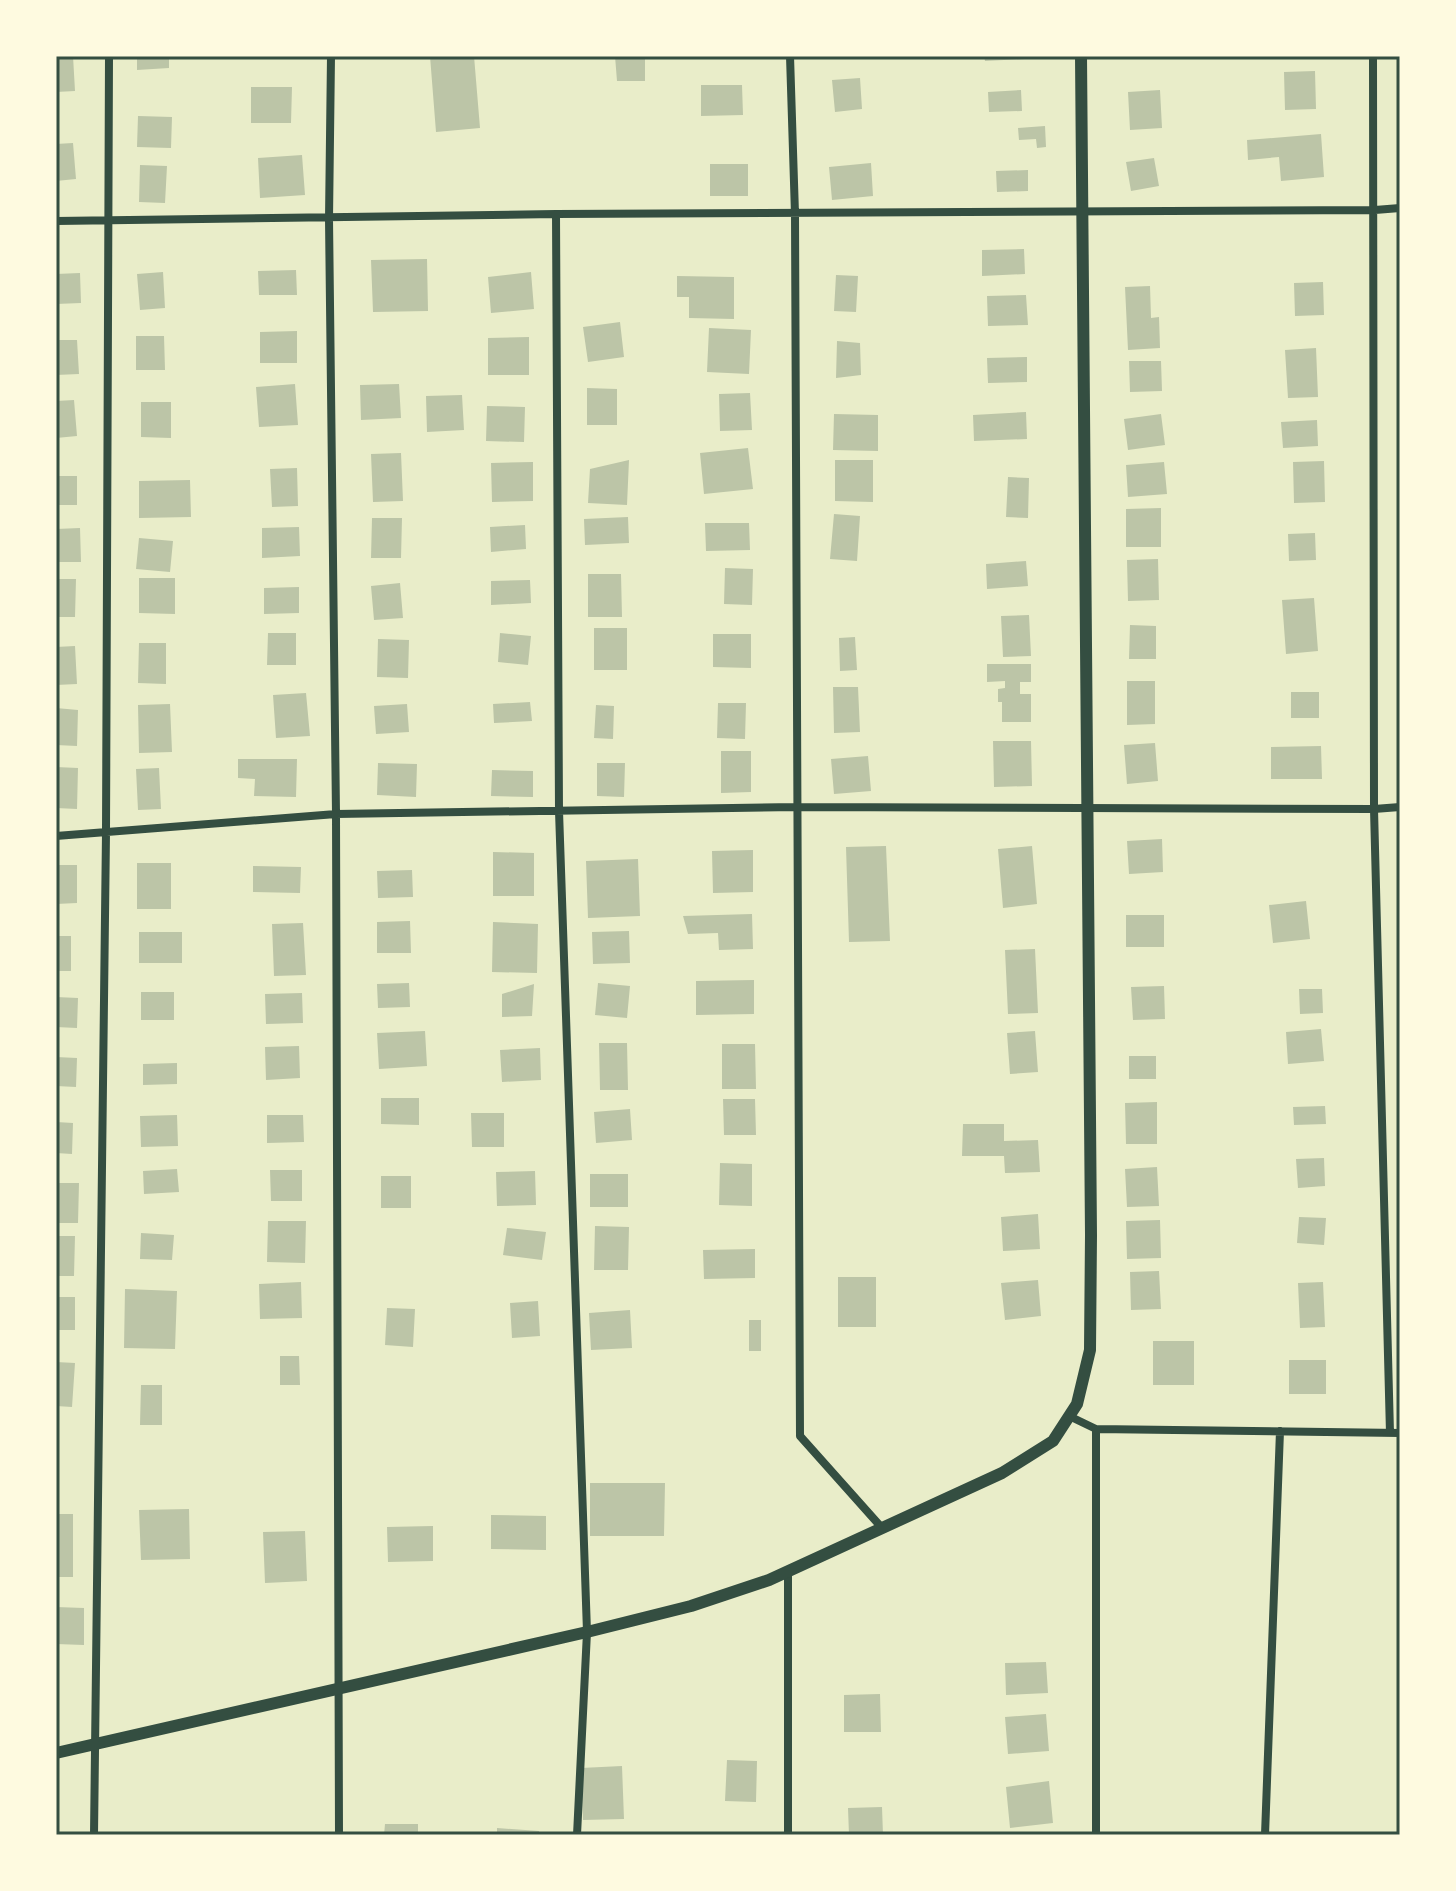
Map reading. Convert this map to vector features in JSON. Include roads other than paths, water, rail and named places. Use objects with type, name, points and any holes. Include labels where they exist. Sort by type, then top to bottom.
[{"type":"street","points":[[94,1835],[106,833],[109,56]]},
{"type":"street","points":[[331,56],[329,219],[336,814],[339,1835]]},
{"type":"street","points":[[790,56],[795,214],[800,1436],[882,1528]]},
{"type":"street","points":[[56,1753],[691,1606],[788,1572],[1002,1473],[1053,1441],[1077,1404],[1090,1350],[1081,56]]},
{"type":"street","points":[[1069,1416],[1096,1429],[1395,1433],[1374,809],[1373,56]]},
{"type":"street","points":[[56,221],[1400,208]]},
{"type":"street","points":[[556,214],[559,811],[587,1632],[577,1835]]},
{"type":"street","points":[[56,836],[336,814],[796,807],[1400,807]]},
{"type":"street","points":[[1096,1429],[1096,1835]]},
{"type":"street","points":[[1265,1835],[1280,1431]]},
{"type":"street","points":[[788,1572],[788,1835]]}]
